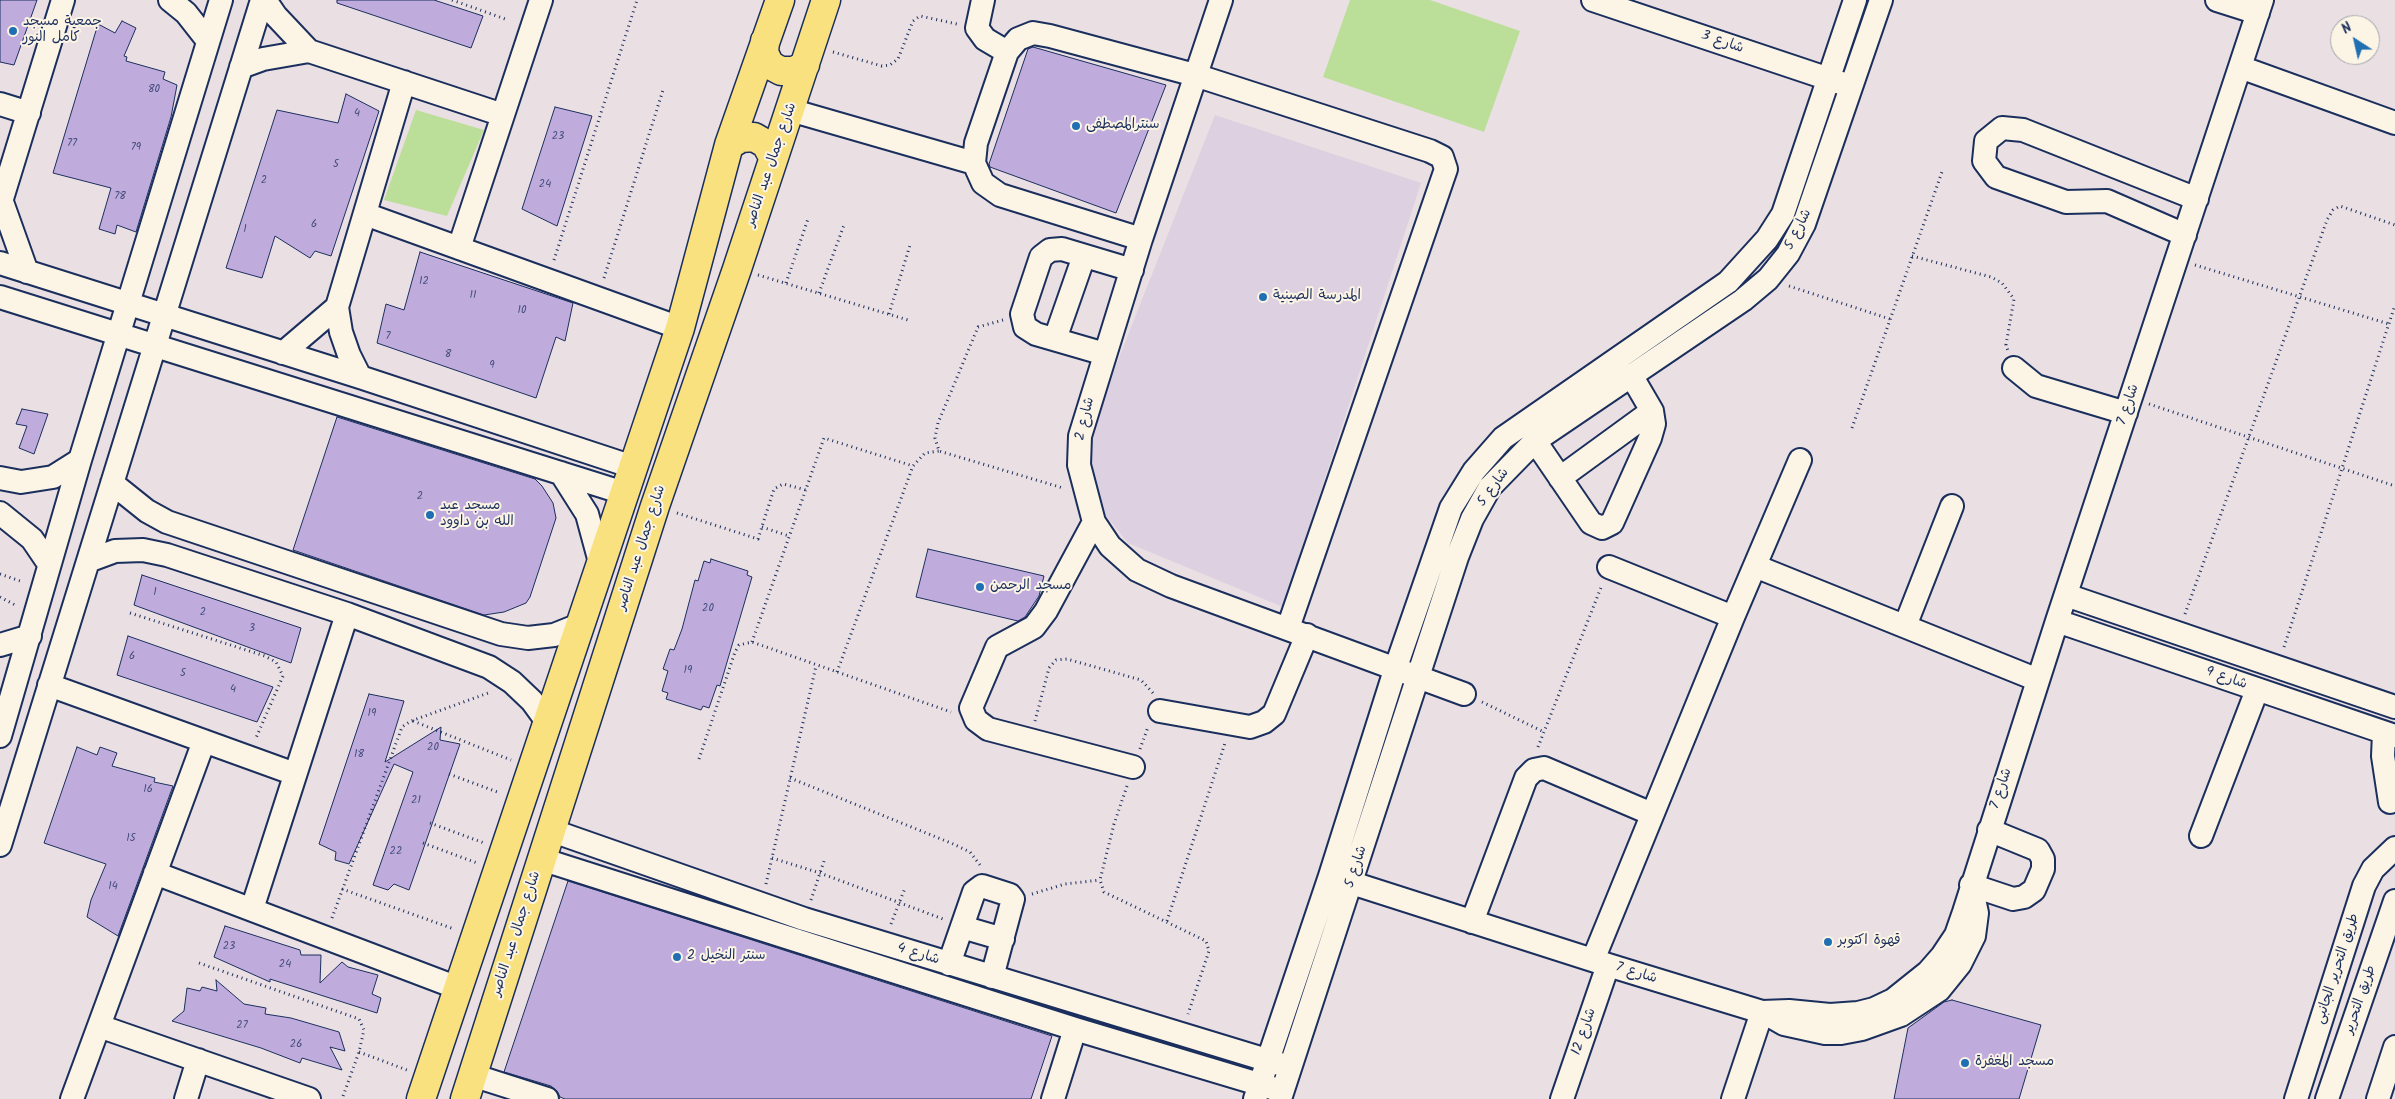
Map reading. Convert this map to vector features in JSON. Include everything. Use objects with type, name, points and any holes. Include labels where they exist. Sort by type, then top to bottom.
[{"type":"main road","points":[[425,1088],[680,328],[729,145],[780,0]]},
{"type":"main road","name":"شارع جمال عبد الناصر","points":[[468,1087],[655,506],[737,269],[826,0]]},
{"type":"main road","points":[[765,41],[764,53],[767,59],[770,64],[781,71],[794,71],[808,56]]},
{"type":"main road","points":[[729,145],[741,138],[754,137],[766,144],[773,157]]},
{"type":"street","points":[[27,272],[1,204],[63,0]]},
{"type":"street","points":[[170,0],[186,14],[208,41]]},
{"type":"street","points":[[0,736],[3,711],[30,636],[80,460],[221,0]]},
{"type":"street","points":[[263,0],[286,28],[309,50],[503,116]]},
{"type":"street","points":[[0,845],[263,0]]},
{"type":"street","points":[[459,248],[541,0]]},
{"type":"street","points":[[982,0],[977,28],[985,39],[1008,52]]},
{"type":"street","name":"شارع 2","points":[[1221,0],[1141,239],[1080,436],[1079,465],[1085,494],[1094,522],[1110,546],[1137,570],[1171,586],[1418,675],[1464,694]]},
{"type":"street","name":"شارع 3","points":[[1593,0],[1620,4],[1852,87]]},
{"type":"street","name":"شارع 5","points":[[1257,1092],[1330,876],[1396,667],[1451,508],[1474,471],[1510,433],[1728,282],[1749,261],[1783,214],[1855,0]]},
{"type":"street","name":"شارع 5","points":[[1281,1095],[1352,884],[1418,675],[1472,518],[1490,487],[1535,441],[1743,300],[1768,279],[1788,254],[1804,224],[1881,0]]},
{"type":"street","points":[[2217,0],[2260,7]]},
{"type":"street","name":"شارع 7","points":[[1330,876],[1601,963],[1762,1012],[1790,1011],[1837,1015],[1874,1009],[1893,1000],[1928,972],[1942,956],[1956,935],[1964,912],[1971,885],[2057,621],[2260,7]]},
{"type":"street","points":[[1141,239],[1000,195],[983,183],[974,163],[976,143],[1008,52],[1018,39],[1033,33],[1195,75],[1430,151],[1442,157],[1446,169],[1298,632],[1274,714],[1264,722],[1250,727],[1160,711]]},
{"type":"street","points":[[242,67],[263,59],[309,50]]},
{"type":"street","points":[[2240,67],[2395,123]]},
{"type":"street","points":[[360,377],[346,348],[337,307],[404,82]]},
{"type":"street","points":[[0,104],[29,113]]},
{"type":"street","points":[[790,110],[974,163]]},
{"type":"street","points":[[2185,235],[2107,201],[2066,202],[1996,177],[1984,161],[1986,141],[2002,128],[2023,130],[2197,199]]},
{"type":"street","points":[[365,214],[680,328]]},
{"type":"street","points":[[1105,354],[1036,334],[1025,327],[1022,314],[1041,258],[1050,250],[1062,249],[1132,270]]},
{"type":"street","points":[[1055,339],[1084,256]]},
{"type":"street","points":[[0,263],[360,377],[633,467]]},
{"type":"street","points":[[0,297],[156,344],[624,493]]},
{"type":"street","points":[[283,353],[337,307]]},
{"type":"street","points":[[2014,368],[2036,386],[2128,406]]},
{"type":"street","points":[[1535,441],[1591,523],[1602,528],[1612,523],[1650,438],[1654,424],[1652,411],[1631,375]]},
{"type":"street","points":[[1560,478],[1652,411]]},
{"type":"street","points":[[0,478],[21,482],[53,476],[80,460]]},
{"type":"street","name":"شارع 12","points":[[1562,1099],[1601,963],[1652,814],[1754,566],[1800,460]]},
{"type":"street","points":[[561,472],[586,514],[600,562]]},
{"type":"street","points":[[112,483],[147,511],[166,522],[502,634],[528,638],[554,634],[579,625]]},
{"type":"street","points":[[1905,626],[1952,506]]},
{"type":"street","points":[[0,513],[32,539],[50,564]]},
{"type":"street","points":[[1094,522],[1046,611],[1034,627],[997,647],[971,708],[976,720],[988,729],[1133,767]]},
{"type":"street","points":[[88,561],[115,552],[143,550],[168,555],[347,614],[488,667],[512,682],[532,701],[548,723]]},
{"type":"street","points":[[1754,566],[2038,680]]},
{"type":"street","points":[[1609,567],[1733,617]]},
{"type":"street","name":"شارع 9","points":[[2066,595],[2395,707]]},
{"type":"street","points":[[252,909],[347,614]]},
{"type":"street","name":"شارع 9","points":[[2057,621],[2390,734]]},
{"type":"street","points":[[488,667],[502,634]]},
{"type":"street","points":[[0,644],[30,636]]},
{"type":"street","points":[[49,685],[295,774]]},
{"type":"street","points":[[2201,836],[2257,690]]},
{"type":"street","points":[[2390,734],[2383,756],[2390,802]]},
{"type":"street","points":[[72,1099],[204,741]]},
{"type":"street","points":[[1472,922],[1526,778],[1534,770],[1544,768],[1652,814]]},
{"type":"street","name":"شارع 4","points":[[550,830],[804,919],[1291,1067]]},
{"type":"street","points":[[1971,885],[2013,899],[2024,897],[2034,890],[2043,870],[2043,859],[2038,850],[1989,830]]},
{"type":"street","name":"طريق التحرير الجانبى","points":[[2296,1099],[2364,886],[2374,869],[2395,848]]},
{"type":"street","name":"شارع 4","points":[[541,859],[1075,1029],[1257,1092],[1281,1095]]},
{"type":"street","points":[[155,873],[458,988]]},
{"type":"street","points":[[1733,1099],[1762,1012],[1784,1024],[1803,1030],[1841,1033],[1882,1023],[1919,1004],[1939,990],[1950,978],[1974,936],[1977,912],[1971,885]]},
{"type":"street","points":[[948,964],[974,892],[982,886],[1010,895],[1013,899],[992,977]]},
{"type":"street","name":"طريق التحرير","points":[[2327,1099],[2395,901]]},
{"type":"street","points":[[962,926],[1003,939]]},
{"type":"street","points":[[99,1026],[308,1099]]},
{"type":"street","points":[[1053,1099],[1075,1029]]},
{"type":"street","points":[[2378,1099],[2395,1047]]},
{"type":"street","points":[[186,1099],[198,1060]]},
{"type":"street","points":[[468,1087],[547,1099]]},
{"type":"path","points":[[452,0],[508,20]]},
{"type":"path","points":[[547,280],[637,0]]},
{"type":"path","points":[[808,56],[882,66],[890,65],[898,59],[913,21],[920,16],[977,28]]},
{"type":"path","points":[[598,298],[663,90]]},
{"type":"path","points":[[1852,428],[1943,169]]},
{"type":"path","points":[[2178,633],[2299,297],[2333,210],[2340,206],[2395,225]]},
{"type":"path","points":[[786,283],[808,219]]},
{"type":"path","points":[[820,293],[844,225]]},
{"type":"path","points":[[888,314],[910,245]]},
{"type":"path","points":[[1912,256],[1991,277],[2002,283],[2014,299],[2006,345],[2014,368]]},
{"type":"path","points":[[2177,260],[2389,324]]},
{"type":"path","points":[[737,269],[908,320]]},
{"type":"path","points":[[1768,279],[1890,319]]},
{"type":"path","points":[[2278,667],[2395,305]]},
{"type":"path","points":[[939,451],[935,438],[938,423],[978,327],[1022,314]]},
{"type":"path","points":[[2128,406],[2249,438],[2395,486]]},
{"type":"path","points":[[752,642],[824,438],[912,466]]},
{"type":"path","points":[[837,672],[912,466],[925,453],[939,451],[1085,494]]},
{"type":"path","points":[[655,506],[758,538],[774,489],[782,484],[806,490]]},
{"type":"path","points":[[762,527],[789,536]]},
{"type":"path","points":[[1526,778],[1609,567]]},
{"type":"path","points":[[130,612],[265,656],[276,662],[283,676],[248,757]]},
{"type":"path","points":[[699,758],[734,652],[739,645],[752,642],[816,666],[976,720]]},
{"type":"path","points":[[1029,741],[1049,668],[1056,660],[1067,659],[1141,680],[1152,690],[1160,711],[1152,716],[1133,767],[1114,824],[1100,880],[1104,892],[1206,941],[1209,951],[1182,1034]]},
{"type":"path","points":[[762,904],[816,666]]},
{"type":"path","points":[[324,937],[402,727],[411,721],[479,697],[512,682]]},
{"type":"path","points":[[1464,694],[1544,732]]},
{"type":"path","points":[[411,721],[533,768]]},
{"type":"path","points":[[1167,921],[1232,723]]},
{"type":"path","points":[[448,774],[522,801]]},
{"type":"path","points":[[790,778],[970,852],[980,865],[982,886]]},
{"type":"path","points":[[430,823],[502,861]]},
{"type":"path","points":[[423,843],[502,861]]},
{"type":"path","points":[[772,858],[820,873],[962,926]]},
{"type":"path","points":[[804,919],[824,862]]},
{"type":"path","points":[[1013,899],[1065,884],[1100,880]]},
{"type":"path","points":[[884,944],[905,888]]},
{"type":"path","points":[[342,889],[476,937]]},
{"type":"path","points":[[199,962],[359,1019],[364,1030],[359,1052],[342,1099]]},
{"type":"path","points":[[359,1052],[425,1088]]},
{"type":"shaded area","name":"المدرسة الصينية","points":[[1215,115],[1421,183],[1283,607],[1128,543],[1100,508],[1089,459],[1098,411]]},
{"type":"green space","points":[[1350,0],[1430,0],[1520,31],[1484,132],[1323,77]]},
{"type":"green space","points":[[416,110],[484,130],[447,216],[384,200]]},
{"type":"building","name":"جمعية مسجد كامل النور","points":[[0,0],[37,0],[14,65],[0,62]]},
{"type":"building","points":[[337,0],[434,0],[483,16],[471,48],[337,3]]},
{"type":"building","points":[[122,21],[136,28],[124,56],[127,57],[126,61],[165,72],[163,79],[177,85],[171,117],[136,232],[117,225],[115,234],[99,229],[111,188],[53,173],[98,24],[115,33]]},
{"type":"building","name":"سنترالمصطفى","points":[[1033,47],[1166,85],[1116,213],[990,167],[989,164],[1028,49]]},
{"type":"building","points":[[346,94],[379,111],[331,256],[315,251],[310,258],[275,236],[262,278],[226,268],[277,110],[338,123]]},
{"type":"building","points":[[555,107],[592,116],[557,226],[522,209]]},
{"type":"building","points":[[420,252],[573,303],[565,341],[556,337],[536,398],[377,343],[386,304],[404,310]]},
{"type":"building","points":[[22,409],[48,414],[34,454],[19,448],[27,426],[16,424]]},
{"type":"building","name":"مسجد عبد الله بن داوود","points":[[337,417],[535,479],[553,503],[556,518],[530,597],[526,603],[504,612],[484,615],[293,550]]},
{"type":"building","name":"مسجد الرحمن","points":[[928,549],[1044,576],[1039,596],[1025,617],[1018,621],[916,597]]},
{"type":"building","points":[[711,559],[748,571],[747,575],[752,577],[720,686],[717,685],[709,708],[703,706],[701,710],[666,699],[668,693],[662,691],[668,671],[663,669],[670,649],[674,650],[682,629],[695,580],[698,581],[704,561],[710,563]]},
{"type":"building","points":[[142,575],[301,628],[291,663],[134,605]]},
{"type":"building","points":[[128,636],[273,687],[257,722],[117,675]]},
{"type":"building","points":[[369,694],[404,701],[385,762],[441,727],[440,740],[460,744],[409,890],[394,884],[388,890],[373,885],[413,772],[394,764],[349,864],[335,860],[336,852],[319,844]]},
{"type":"building","points":[[77,747],[97,755],[100,747],[117,753],[112,766],[155,778],[154,782],[173,786],[118,936],[87,917],[91,900],[106,864],[44,843]]},
{"type":"building","name":"سنتر النخيل 2","points":[[568,881],[1052,1036],[1031,1099],[565,1099],[560,1097],[551,1086],[504,1072]]},
{"type":"building","points":[[225,926],[300,950],[301,955],[321,955],[320,983],[342,962],[348,967],[378,975],[372,994],[381,998],[377,1013],[270,979],[270,982],[214,957]]},
{"type":"building","points":[[216,980],[244,1004],[266,1008],[265,1014],[291,1018],[339,1032],[345,1051],[330,1047],[342,1070],[302,1058],[300,1063],[261,1048],[172,1021],[184,1011],[187,988],[200,991],[202,987],[217,991]]},
{"type":"building","name":"مسجد المغفرة","points":[[1952,1000],[2041,1025],[2019,1099],[1894,1099],[1908,1028],[1944,1002]]},
{"type":"place","name":"جمعية مسجد كامل النور","points":[[13,31]]},
{"type":"place","name":"سنترالمصطفى","points":[[1076,126]]},
{"type":"place","name":"المدرسة الصينية","points":[[1263,297]]},
{"type":"place","name":"مسجد عبد الله بن داوود","points":[[430,515]]},
{"type":"place","name":"مسجد الرحمن","points":[[980,587]]},
{"type":"place","name":"قهوة اكتوبر","points":[[1828,942]]},
{"type":"place","name":"سنتر النخيل 2","points":[[677,957]]},
{"type":"place","name":"مسجد المغفرة","points":[[1965,1063]]}]
